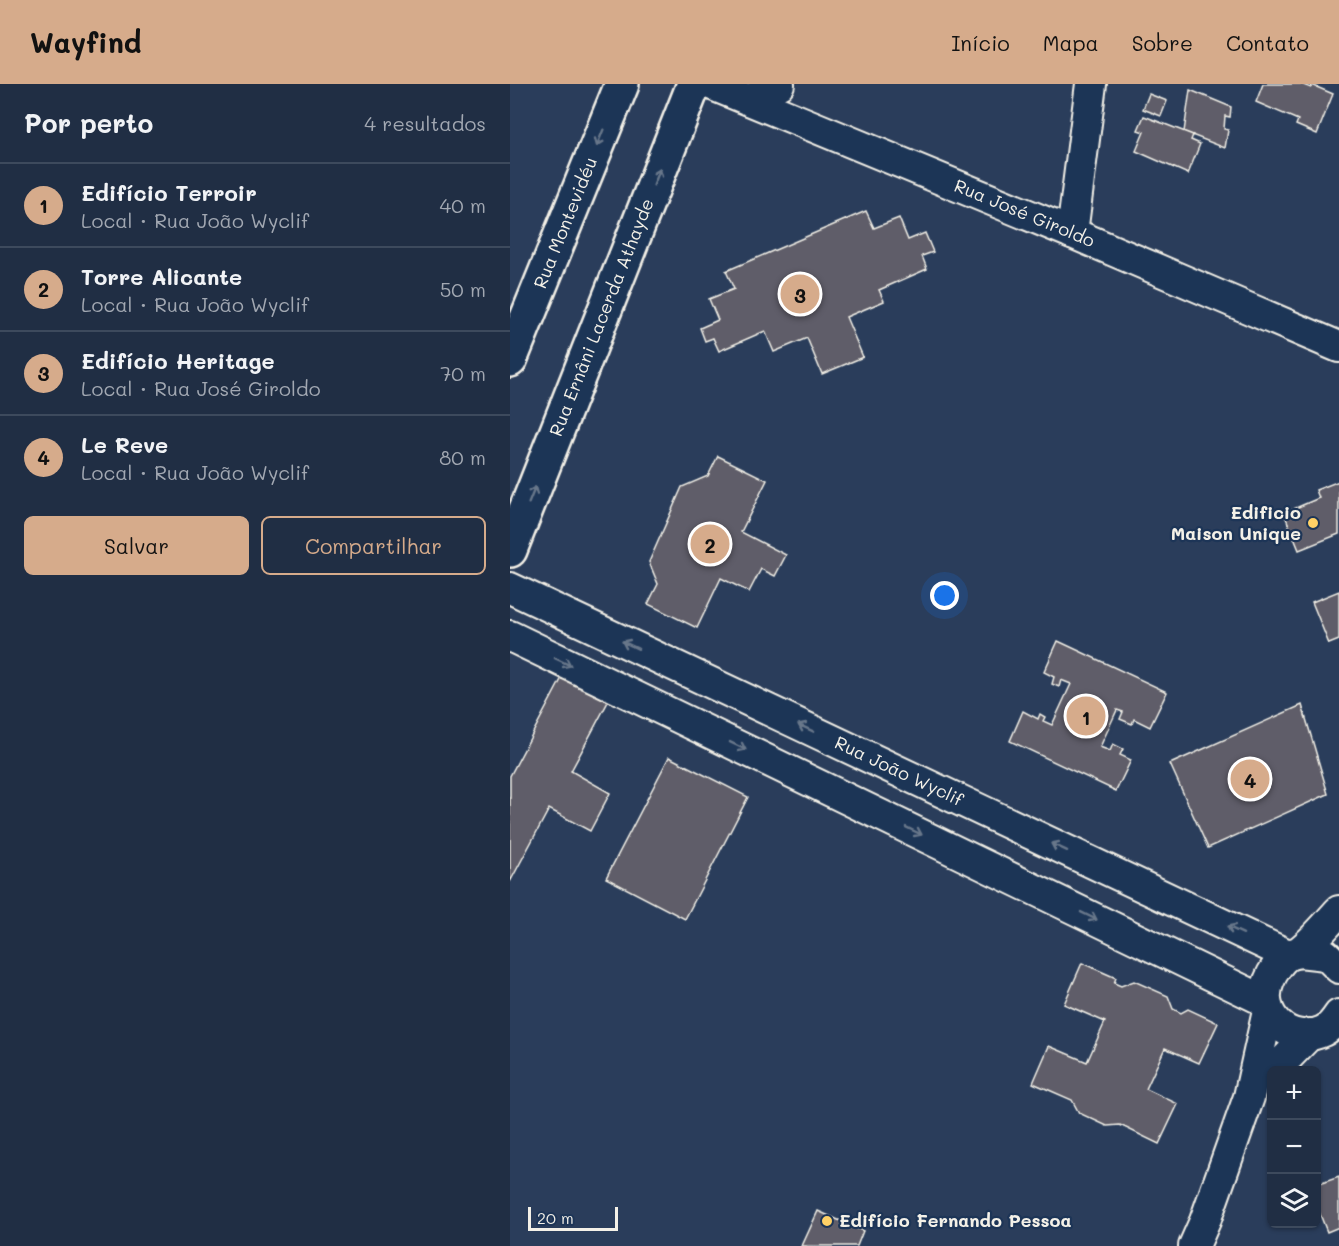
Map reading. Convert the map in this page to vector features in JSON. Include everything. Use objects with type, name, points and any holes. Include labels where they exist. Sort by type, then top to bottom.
[{"type":"street","name":"Rua Montevidéu","points":[[510,360],[622,84]]},
{"type":"street","name":"Rua Ernâni Lacerda Athayde","points":[[510,550],[694,84]]},
{"type":"street","name":"Rua José Giroldo","points":[[710,84],[1072,233],[1339,347]]},
{"type":"street","points":[[750,100],[779,84]]},
{"type":"street","points":[[1072,233],[1090,84]]},
{"type":"street","name":"Rua João Wyclif","points":[[510,588],[1293,954],[1326,955],[1339,968]]},
{"type":"street","points":[[510,636],[1266,1006],[1275,1023],[1286,1031],[1302,1035],[1328,1030]]},
{"type":"street","points":[[1194,1246],[1249,1097],[1266,1006],[1268,982],[1273,972],[1339,911]]},
{"type":"street","points":[[1281,1066],[1328,1030]]},
{"type":"street","points":[[1249,1097],[1267,1078]]},
{"type":"building","points":[[1263,84],[1301,84],[1311,88],[1312,85],[1333,94],[1317,134],[1296,125],[1298,120],[1256,102]]},
{"type":"building","points":[[1190,90],[1231,107],[1230,117],[1225,116],[1224,129],[1228,130],[1225,148],[1184,132]]},
{"type":"building","points":[[1149,94],[1167,101],[1161,116],[1143,109]]},
{"type":"building","points":[[1144,116],[1193,135],[1191,140],[1200,144],[1188,174],[1136,151],[1144,132],[1138,130]]},
{"type":"building","points":[[866,211],[874,228],[899,218],[908,240],[925,233],[933,252],[922,256],[927,269],[879,290],[884,301],[846,317],[863,357],[822,374],[807,338],[774,352],[765,331],[719,351],[713,338],[705,341],[700,328],[718,320],[709,299],[734,289],[726,271]]},
{"type":"building","points":[[718,456],[767,480],[741,532],[786,555],[775,576],[761,569],[749,592],[721,578],[697,628],[648,604],[658,584],[649,562],[682,487],[708,476]]},
{"type":"building","name":"Edificio Maison Unique","points":[[1339,481],[1339,534],[1299,550],[1284,513],[1319,498],[1316,490]]},
{"type":"building","points":[[1339,591],[1339,640],[1329,644],[1312,602]]},
{"type":"building","points":[[1058,641],[1167,692],[1150,727],[1134,719],[1132,724],[1120,719],[1123,712],[1117,710],[1100,747],[1110,751],[1113,744],[1123,749],[1120,755],[1131,760],[1116,791],[1010,741],[1023,711],[1038,719],[1040,714],[1045,717],[1043,721],[1052,725],[1071,684],[1061,680],[1059,687],[1052,684],[1054,677],[1044,672]]},
{"type":"building","points":[[564,674],[610,698],[571,771],[610,793],[590,831],[549,809],[510,882],[510,776]]},
{"type":"building","points":[[1302,705],[1328,794],[1208,848],[1170,764]]},
{"type":"building","points":[[669,757],[748,797],[685,919],[606,878]]},
{"type":"building","points":[[1082,963],[1116,978],[1114,983],[1121,986],[1134,981],[1168,996],[1173,1009],[1181,1013],[1188,1009],[1218,1023],[1199,1063],[1165,1048],[1146,1089],[1178,1104],[1159,1144],[1120,1125],[1107,1126],[1079,1113],[1072,1100],[1033,1083],[1049,1046],[1087,1062],[1105,1022],[1064,1004]]},
{"type":"building","points":[[1339,1177],[1339,1227],[1327,1232],[1321,1217],[1321,1183]]},
{"type":"building","name":"Edifício Fernando Pessoa","points":[[818,1211],[863,1231],[857,1246],[802,1246]]},
{"type":"place","name":"Edifício Heritage","points":[[800,294]]},
{"type":"place","name":"Edificio Maison Unique","points":[[1313,523]]},
{"type":"place","name":"Torre Alicante","points":[[710,544]]},
{"type":"place","name":"Edifício Terroir","points":[[1086,716]]},
{"type":"place","name":"Le Reve","points":[[1250,779]]},
{"type":"place","name":"Edifício Fernando Pessoa","points":[[827,1221]]}]
